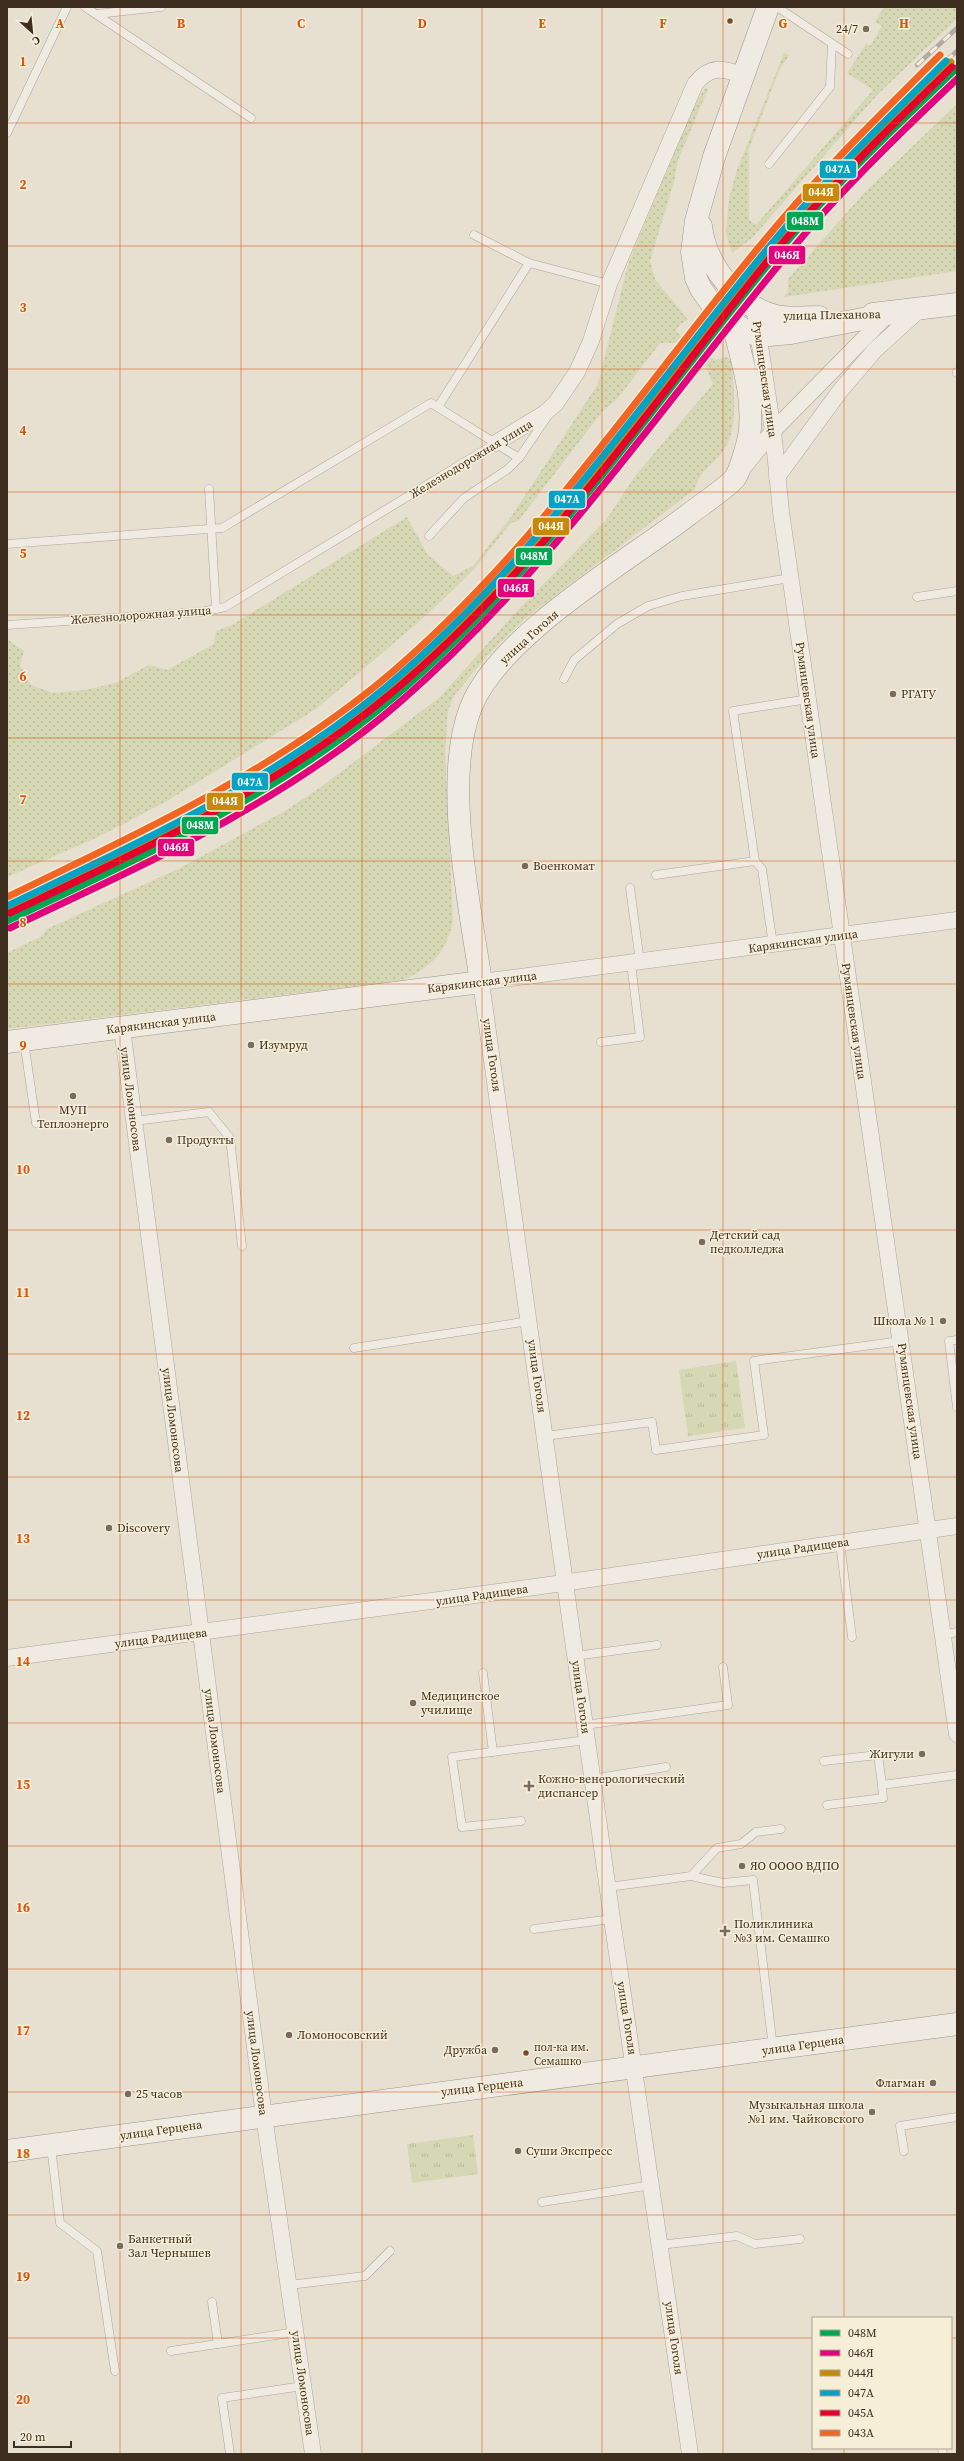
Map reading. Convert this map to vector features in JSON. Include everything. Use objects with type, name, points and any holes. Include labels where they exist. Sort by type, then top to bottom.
[{"type":"main road","points":[[760,336],[745,331],[733,324],[707,299],[701,289],[693,267],[692,237],[702,196],[714,157],[768,7]]},
{"type":"main road","points":[[702,196],[701,227],[712,264],[727,284],[754,306]]},
{"type":"main road","name":"улица Плеханова","points":[[760,336],[791,333],[888,314],[957,304]]},
{"type":"main road","name":"улица Плеханова","points":[[754,306],[776,316],[792,318],[888,314]]},
{"type":"main road","name":"Румянцевская улица","points":[[733,324],[751,395],[749,438],[734,478]]},
{"type":"main road","name":"улица Гоголя","points":[[481,982],[466,878],[459,803],[462,741],[472,706],[495,668],[536,628],[734,478]]},
{"type":"main road","name":"Карякинская улица","points":[[15,1041],[481,982]]},
{"type":"main road","name":"улица Герцена","points":[[7,2151],[957,2024]]},
{"type":"street","name":"Железнодорожная улица","points":[[496,443],[545,413],[556,403],[577,372],[591,341],[609,284],[695,84],[702,75],[717,69],[743,76]]},
{"type":"street","name":"Румянцевская улица","points":[[754,306],[760,336],[773,431],[790,578],[928,1530],[950,1634],[957,1734]]},
{"type":"street","points":[[777,476],[840,391],[875,350],[919,310]]},
{"type":"street","name":"улица Гоголя","points":[[734,478],[773,431],[888,314]]},
{"type":"street","name":"Карякинская улица","points":[[481,982],[957,920]]},
{"type":"street","name":"улица Гоголя","points":[[481,982],[592,1779],[690,2454]]},
{"type":"street","name":"улица Ломоносова","points":[[122,1028],[264,2116],[313,2454]]},
{"type":"street","name":"улица Радищева","points":[[7,1658],[565,1583],[957,1526]]},
{"type":"lane","points":[[7,133],[67,7]]},
{"type":"lane","points":[[86,7],[251,118]]},
{"type":"lane","points":[[97,14],[161,7]]},
{"type":"lane","points":[[778,7],[848,54]]},
{"type":"lane","points":[[769,164],[830,87],[832,44]]},
{"type":"lane","points":[[474,235],[529,263],[609,284]]},
{"type":"lane","points":[[438,407],[529,263]]},
{"type":"lane","points":[[7,544],[211,530],[231,524],[431,403],[519,458]]},
{"type":"lane","points":[[429,536],[464,498],[508,469],[519,458],[556,403]]},
{"type":"lane","name":"Железнодорожная улица","points":[[7,625],[216,609],[237,600],[496,443]]},
{"type":"lane","points":[[209,490],[216,609]]},
{"type":"lane","points":[[564,679],[574,660],[617,624],[648,606],[682,596],[790,578]]},
{"type":"lane","points":[[917,597],[957,591]]},
{"type":"lane","points":[[773,945],[762,869],[755,861],[734,711],[808,699]]},
{"type":"lane","points":[[656,875],[755,861]]},
{"type":"lane","points":[[601,1042],[640,1037],[630,888]]},
{"type":"lane","points":[[15,1041],[36,1123]]},
{"type":"lane","points":[[134,1121],[209,1112],[230,1138],[242,1246]]},
{"type":"lane","points":[[354,1348],[529,1321]]},
{"type":"lane","points":[[957,1340],[949,1341],[957,1407]]},
{"type":"lane","points":[[545,1436],[652,1422],[656,1450],[764,1435],[754,1361],[901,1341]]},
{"type":"lane","points":[[840,1543],[852,1637]]},
{"type":"lane","points":[[575,1656],[657,1645]]},
{"type":"lane","points":[[521,1821],[462,1827],[452,1757],[493,1752],[586,1732],[728,1705],[723,1668]]},
{"type":"lane","points":[[483,1673],[493,1752]]},
{"type":"lane","points":[[824,1760],[878,1755],[882,1785],[882,1798],[827,1805]]},
{"type":"lane","points":[[592,1779],[666,1766]]},
{"type":"lane","points":[[882,1785],[957,1775]]},
{"type":"lane","points":[[691,1876],[717,1848],[742,1844],[756,1832],[781,1829]]},
{"type":"lane","points":[[608,1886],[691,1876],[723,1883],[753,1880],[773,2049]]},
{"type":"lane","points":[[534,1929],[612,1919]]},
{"type":"lane","points":[[904,2151],[900,2126],[957,2117]]},
{"type":"lane","points":[[50,2145],[60,2223],[96,2251],[115,2371]]},
{"type":"lane","points":[[542,2202],[652,2185]]},
{"type":"lane","points":[[660,2245],[737,2236],[755,2244],[800,2239]]},
{"type":"lane","points":[[289,2285],[365,2276],[390,2251]]},
{"type":"lane","points":[[212,2302],[218,2344]]},
{"type":"lane","points":[[172,2351],[296,2332]]},
{"type":"lane","points":[[230,2454],[222,2398],[303,2386]]},
{"type":"green space","points":[[884,7],[957,7],[957,19],[878,94],[752,238],[732,253],[726,234],[729,198],[737,170],[784,53],[789,55],[778,73],[749,149],[749,220],[756,225],[873,90],[847,73],[866,44],[870,46],[882,26],[875,22]]},
{"type":"green space","points":[[705,88],[708,89],[678,160],[674,182],[650,261],[655,279],[688,320],[680,324],[676,331],[685,340],[683,343],[660,343],[618,398],[602,412],[519,520],[511,523],[474,569],[420,621],[316,709],[167,801],[100,836],[7,877],[7,639],[24,651],[20,666],[31,685],[53,693],[85,690],[115,683],[149,665],[167,670],[214,644],[216,631],[232,625],[407,517],[427,554],[453,576],[473,566],[511,517],[598,384],[628,264],[694,106]]},
{"type":"green space","points":[[957,104],[957,271],[784,297],[788,291],[788,279],[865,192]]},
{"type":"green space","points":[[707,355],[716,360],[727,357],[732,361],[734,398],[733,423],[727,445],[716,460],[699,478],[695,489],[527,617],[484,659],[454,696],[448,711],[445,751],[453,921],[446,942],[437,957],[423,969],[404,980],[7,1029],[7,953],[42,936],[47,929],[178,869],[285,811],[321,787],[440,697],[517,611],[606,520],[635,476],[713,384],[703,360]]},
{"type":"green space","points":[[736,1361],[745,1428],[688,1436],[679,1370]]},
{"type":"green space","points":[[473,2135],[478,2174],[412,2183],[407,2144]]},
{"type":"railway","points":[[917,65],[957,28]]},
{"type":"railway","points":[[946,61],[957,51]]},
{"type":"transit line","name":"043А","points":[[7,897],[152,826],[245,775],[291,747],[335,717],[378,684],[433,635],[485,583],[534,528],[581,472],[764,241],[850,146],[940,55]]},
{"type":"transit line","name":"047А","points":[[7,906],[106,859],[203,809],[251,782],[342,722],[385,688],[439,639],[491,587],[540,533],[633,419],[769,247],[855,152],[946,61]]},
{"type":"transit line","name":"044Я","points":[[7,912],[156,839],[204,814],[252,786],[343,726],[387,692],[442,643],[494,591],[543,536],[590,479],[725,305],[792,224],[859,153],[951,62]]},
{"type":"transit line","name":"045А","points":[[10,913],[109,866],[207,816],[254,789],[301,760],[346,729],[389,695],[444,646],[496,594],[545,540],[592,484],[774,253],[816,205],[860,158],[952,67]]},
{"type":"transit line","name":"048М","points":[[7,921],[159,848],[257,794],[350,732],[394,697],[448,648],[500,595],[548,541],[595,485],[730,312],[797,230],[841,182],[957,68]]},
{"type":"transit line","name":"046Я","points":[[10,928],[112,880],[214,828],[263,800],[311,770],[357,737],[401,701],[455,651],[506,599],[554,545],[782,261],[823,213],[889,145],[957,79]]},
{"type":"place","name":"24/7","points":[[866,29]]},
{"type":"place","name":"РГАТУ","points":[[893,694]]},
{"type":"place","name":"Военкомат","points":[[525,866]]},
{"type":"place","name":"Изумруд","points":[[251,1045]]},
{"type":"place","name":"МУП Теплоэнерго","points":[[73,1096]]},
{"type":"place","name":"Продукты","points":[[169,1140]]},
{"type":"place","name":"Детский сад педколледжа","points":[[702,1242]]},
{"type":"place","name":"Школа № 1","points":[[943,1321]]},
{"type":"place","name":"Discovery","points":[[109,1528]]},
{"type":"place","name":"Медицинское училище","points":[[413,1703]]},
{"type":"place","name":"Жигули","points":[[922,1754]]},
{"type":"place","name":"Кожно-венерологический диспансер","points":[[529,1786]]},
{"type":"place","name":"ЯО ОООО ВДПО","points":[[742,1866]]},
{"type":"place","name":"Поликлиника №3 им. Семашко","points":[[725,1931]]},
{"type":"place","name":"Ломоносовский","points":[[289,2035]]},
{"type":"place","name":"Дружба","points":[[495,2050]]},
{"type":"place","name":"пол-ка им. Семашко","points":[[526,2053]]},
{"type":"place","name":"Флагман","points":[[933,2083]]},
{"type":"place","name":"25 часов","points":[[128,2094]]},
{"type":"place","name":"Музыкальная школа №1 им. Чайковского","points":[[872,2112]]},
{"type":"place","name":"Суши Экспресс","points":[[518,2151]]},
{"type":"place","name":"Банкетный Зал Чернышев","points":[[120,2246]]}]
